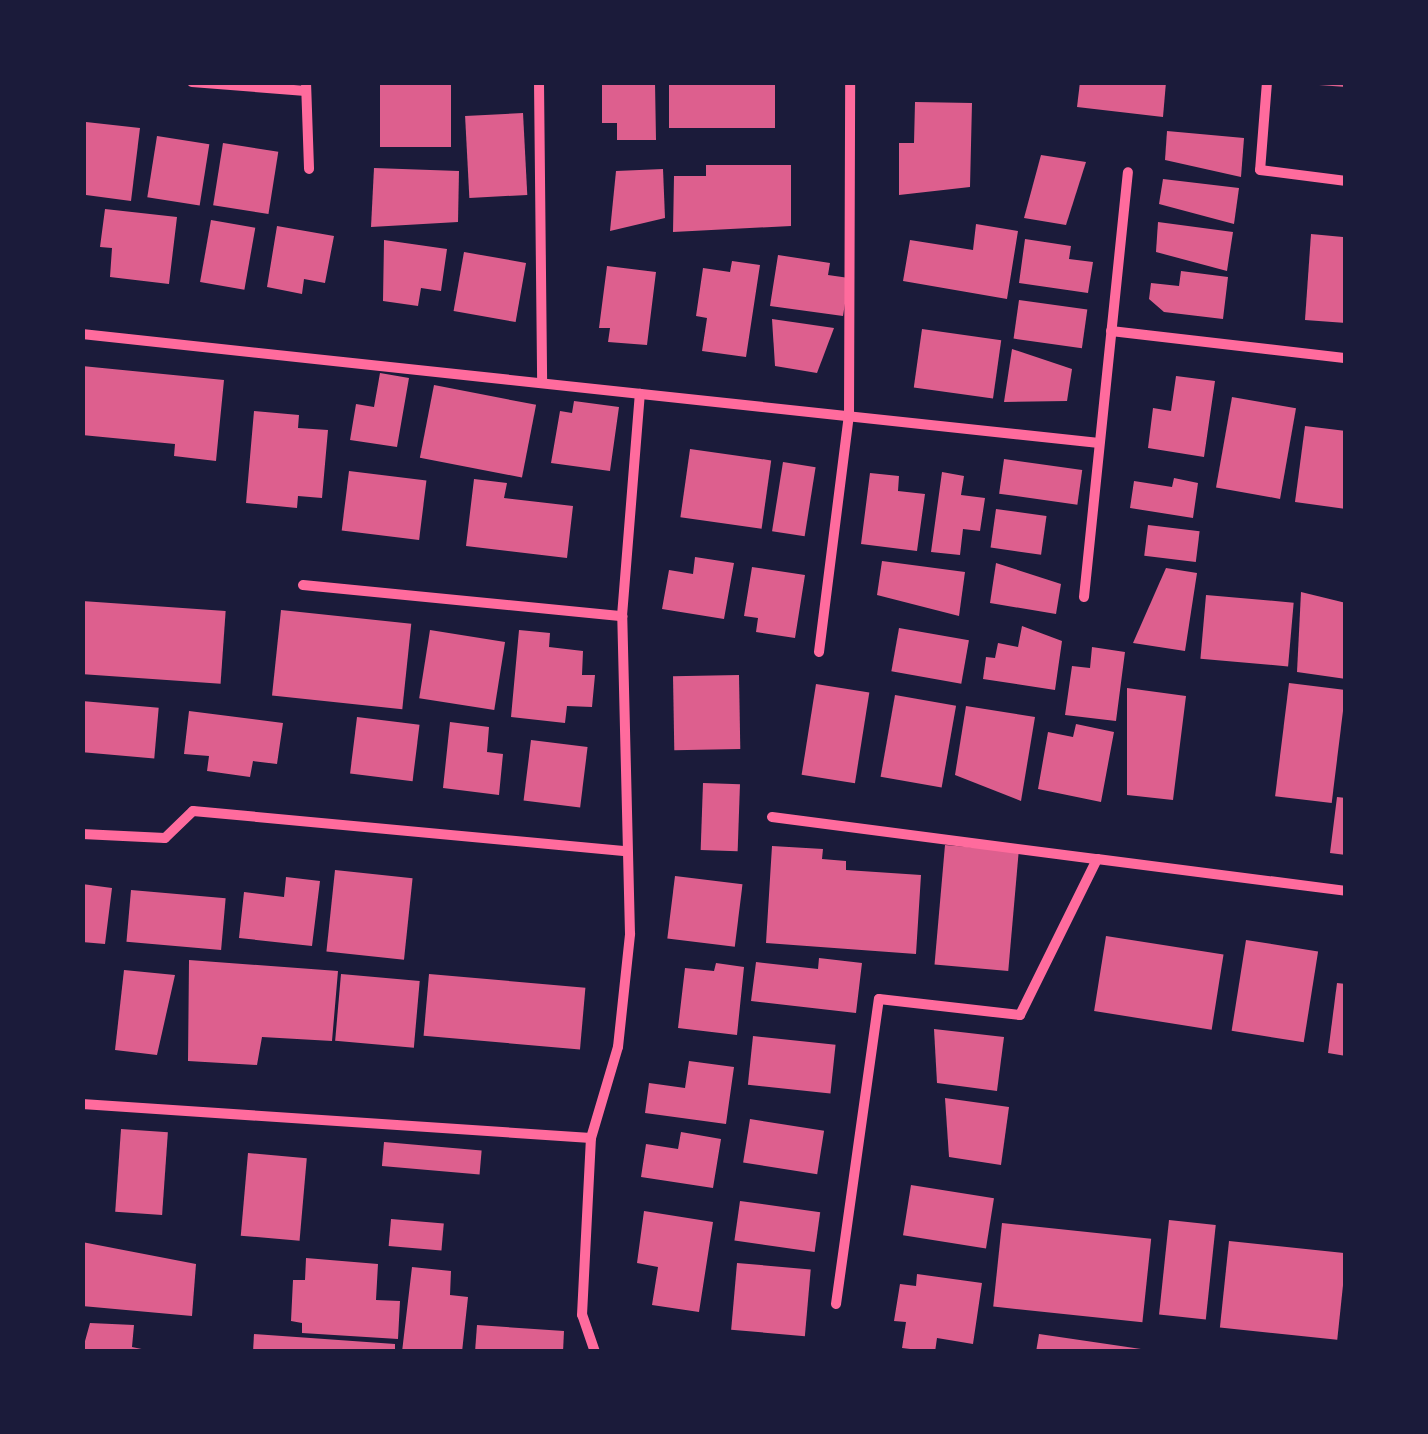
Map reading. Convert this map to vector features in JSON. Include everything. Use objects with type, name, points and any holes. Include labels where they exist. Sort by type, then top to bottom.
[{"type":"street","points":[[192,82],[306,87],[309,169]]},
{"type":"street","points":[[539,82],[542,384]]},
{"type":"street","points":[[819,652],[849,416],[850,82]]},
{"type":"street","points":[[1267,82],[1260,170],[1346,180]]},
{"type":"street","points":[[1084,597],[1128,172]]},
{"type":"street","points":[[1111,330],[1346,358]]},
{"type":"street","points":[[82,334],[1100,443]]},
{"type":"street","points":[[595,1352],[582,1314],[591,1138],[618,1046],[630,934],[622,616],[640,394]]},
{"type":"street","points":[[303,585],[622,616]]},
{"type":"street","points":[[82,834],[165,838],[193,810],[626,851]]},
{"type":"street","points":[[772,817],[1346,891]]},
{"type":"street","points":[[836,1304],[879,998],[1020,1015],[1097,858]]},
{"type":"street","points":[[82,1104],[591,1138]]},
{"type":"building","points":[[380,82],[451,82],[451,147],[380,147]]},
{"type":"building","points":[[602,82],[655,82],[656,140],[617,140],[617,123],[602,123]]},
{"type":"building","points":[[669,82],[775,82],[775,128],[669,128]]},
{"type":"building","points":[[1080,82],[1166,82],[1163,117],[1077,107]]},
{"type":"building","points":[[1346,82],[1346,87],[1319,85]]},
{"type":"building","points":[[915,102],[972,103],[970,187],[899,195],[899,143],[914,143]]},
{"type":"building","points":[[523,113],[527,195],[469,198],[465,116]]},
{"type":"building","points":[[86,122],[140,128],[131,201],[86,195]]},
{"type":"building","points":[[1167,131],[1244,138],[1241,177],[1165,160]]},
{"type":"building","points":[[157,136],[209,144],[200,206],[147,197]]},
{"type":"building","points":[[223,143],[278,152],[268,214],[213,205]]},
{"type":"building","points":[[1041,155],[1086,162],[1066,225],[1024,218]]},
{"type":"building","points":[[706,165],[791,165],[791,226],[673,232],[674,176],[706,176]]},
{"type":"building","points":[[374,168],[459,171],[458,222],[371,227]]},
{"type":"building","points":[[663,169],[665,218],[610,231],[616,171]]},
{"type":"building","points":[[1163,179],[1239,188],[1234,224],[1159,204]]},
{"type":"building","points":[[105,209],[177,217],[169,284],[110,277],[112,248],[100,247]]},
{"type":"building","points":[[211,220],[255,228],[244,290],[200,282]]},
{"type":"building","points":[[1158,222],[1233,232],[1227,271],[1156,252]]},
{"type":"building","points":[[976,224],[1018,231],[1007,299],[903,281],[910,240],[973,250]]},
{"type":"building","points":[[277,226],[334,236],[325,283],[304,279],[302,294],[267,287]]},
{"type":"building","points":[[1311,234],[1343,237],[1346,323],[1305,320]]},
{"type":"building","points":[[1025,239],[1071,246],[1069,259],[1093,262],[1088,293],[1019,283]]},
{"type":"building","points":[[384,240],[447,249],[441,291],[421,288],[418,306],[383,301]]},
{"type":"building","points":[[464,252],[526,263],[516,322],[454,311]]},
{"type":"building","points":[[778,255],[830,263],[828,275],[849,278],[843,316],[770,306]]},
{"type":"building","points":[[732,261],[760,265],[746,357],[702,351],[707,318],[696,316],[703,268],[730,272]]},
{"type":"building","points":[[607,266],[656,272],[647,345],[608,342],[610,328],[599,328]]},
{"type":"building","points":[[1181,271],[1228,277],[1223,319],[1164,312],[1149,299],[1151,283],[1179,286]]},
{"type":"building","points":[[1019,300],[1087,310],[1082,348],[1014,339]]},
{"type":"building","points":[[772,319],[834,328],[817,373],[775,366]]},
{"type":"building","points":[[922,329],[1001,340],[993,399],[914,387]]},
{"type":"building","points":[[1012,349],[1072,369],[1067,401],[1004,402]]},
{"type":"building","points":[[82,366],[224,380],[216,461],[174,456],[175,444],[82,435]]},
{"type":"building","points":[[380,373],[409,378],[397,447],[350,440],[356,404],[374,407]]},
{"type":"building","points":[[1176,376],[1215,381],[1204,457],[1148,448],[1153,408],[1171,411]]},
{"type":"building","points":[[434,385],[536,405],[522,477],[420,458]]},
{"type":"building","points":[[1232,397],[1296,408],[1280,499],[1216,488]]},
{"type":"building","points":[[574,401],[619,407],[610,471],[551,463],[560,411],[572,413]]},
{"type":"building","points":[[254,411],[299,415],[298,428],[328,430],[322,498],[298,496],[297,508],[246,503]]},
{"type":"building","points":[[1305,426],[1346,431],[1346,509],[1295,502]]},
{"type":"building","points":[[690,449],[771,460],[762,529],[680,517]]},
{"type":"building","points":[[1004,459],[1082,470],[1077,505],[999,494]]},
{"type":"building","points":[[783,462],[816,467],[805,536],[772,531]]},
{"type":"building","points":[[349,471],[426,481],[419,540],[342,531]]},
{"type":"building","points":[[942,472],[964,476],[961,495],[985,498],[980,531],[963,529],[960,555],[931,552]]},
{"type":"building","points":[[870,473],[899,476],[898,491],[925,494],[917,551],[861,544]]},
{"type":"building","points":[[1174,478],[1198,483],[1193,518],[1130,508],[1134,481],[1172,487]]},
{"type":"building","points":[[474,479],[507,483],[504,498],[573,506],[567,558],[466,546]]},
{"type":"building","points":[[996,509],[1047,516],[1041,555],[991,548]]},
{"type":"building","points":[[1148,525],[1200,531],[1196,562],[1144,556]]},
{"type":"building","points":[[695,557],[734,563],[724,619],[662,609],[669,570],[693,574]]},
{"type":"building","points":[[882,561],[965,572],[959,616],[877,595]]},
{"type":"building","points":[[996,563],[1061,584],[1056,614],[990,603]]},
{"type":"building","points":[[752,567],[805,575],[795,638],[756,632],[758,618],[744,616]]},
{"type":"building","points":[[1166,568],[1197,573],[1185,651],[1133,643]]},
{"type":"building","points":[[1301,592],[1346,603],[1346,679],[1297,672]]},
{"type":"building","points":[[1206,595],[1294,603],[1288,666],[1200,659]]},
{"type":"building","points":[[82,601],[226,611],[221,684],[82,674]]},
{"type":"building","points":[[281,610],[411,624],[402,709],[272,696]]},
{"type":"building","points":[[1022,626],[1062,641],[1055,690],[983,679],[986,657],[995,658],[998,643],[1018,647]]},
{"type":"building","points":[[899,628],[969,640],[961,684],[891,671]]},
{"type":"building","points":[[430,630],[505,642],[494,710],[419,698]]},
{"type":"building","points":[[519,630],[550,633],[549,647],[583,651],[582,675],[595,675],[592,707],[567,706],[565,723],[511,717]]},
{"type":"building","points":[[1092,647],[1125,652],[1116,721],[1065,715],[1072,666],[1090,668]]},
{"type":"building","points":[[739,675],[740,749],[674,750],[673,676]]},
{"type":"building","points":[[1289,683],[1346,690],[1332,803],[1275,796]]},
{"type":"building","points":[[816,684],[869,692],[855,783],[802,775]]},
{"type":"building","points":[[1127,688],[1186,696],[1173,800],[1127,795]]},
{"type":"building","points":[[895,695],[956,706],[942,788],[881,777]]},
{"type":"building","points":[[82,701],[159,708],[154,759],[82,752]]},
{"type":"building","points":[[966,706],[1035,717],[1021,801],[955,775]]},
{"type":"building","points":[[189,711],[283,723],[277,764],[253,761],[250,777],[207,771],[209,756],[184,754]]},
{"type":"building","points":[[357,717],[420,725],[413,781],[350,774]]},
{"type":"building","points":[[450,722],[489,727],[487,752],[503,754],[499,795],[443,788]]},
{"type":"building","points":[[1076,724],[1114,732],[1101,802],[1038,789],[1048,732],[1073,737]]},
{"type":"building","points":[[531,740],[588,747],[580,807],[524,801]]},
{"type":"building","points":[[703,783],[740,784],[738,851],[701,850]]},
{"type":"building","points":[[1337,797],[1346,798],[1346,855],[1330,853]]},
{"type":"building","points":[[945,845],[1019,851],[1008,971],[935,965]]},
{"type":"building","points":[[772,846],[823,849],[822,859],[846,861],[846,870],[921,875],[916,954],[766,943]]},
{"type":"building","points":[[335,870],[413,878],[404,960],[326,952]]},
{"type":"building","points":[[675,876],[742,884],[735,947],[667,939]]},
{"type":"building","points":[[286,877],[320,881],[312,946],[239,938],[244,892],[284,897]]},
{"type":"building","points":[[82,884],[112,888],[105,944],[82,942]]},
{"type":"building","points":[[131,890],[226,898],[221,950],[126,942]]},
{"type":"building","points":[[1106,936],[1224,955],[1212,1030],[1094,1011]]},
{"type":"building","points":[[1246,940],[1318,951],[1304,1042],[1232,1031]]},
{"type":"building","points":[[819,958],[862,963],[856,1013],[751,1001],[756,962],[818,969]]},
{"type":"building","points":[[189,960],[338,971],[332,1041],[262,1037],[257,1065],[188,1061]]},
{"type":"building","points":[[716,963],[744,967],[737,1035],[678,1028],[685,968],[714,971]]},
{"type":"building","points":[[124,970],[175,975],[157,1055],[115,1050]]},
{"type":"building","points":[[341,974],[420,981],[414,1048],[335,1041]]},
{"type":"building","points":[[429,974],[585,988],[580,1049],[424,1036]]},
{"type":"building","points":[[1337,983],[1346,984],[1346,1056],[1328,1053]]},
{"type":"building","points":[[934,1029],[1004,1037],[997,1091],[937,1083]]},
{"type":"building","points":[[753,1036],[836,1045],[830,1093],[748,1085]]},
{"type":"building","points":[[689,1061],[734,1067],[726,1124],[645,1113],[649,1083],[685,1088]]},
{"type":"building","points":[[945,1098],[1009,1107],[1001,1165],[949,1157]]},
{"type":"building","points":[[750,1119],[824,1131],[817,1174],[743,1162]]},
{"type":"building","points":[[121,1129],[168,1132],[162,1215],[115,1212]]},
{"type":"building","points":[[681,1132],[721,1139],[713,1188],[641,1177],[646,1144],[678,1149]]},
{"type":"building","points":[[384,1142],[482,1151],[480,1174],[382,1166]]},
{"type":"building","points":[[248,1153],[307,1158],[300,1241],[241,1236]]},
{"type":"building","points":[[911,1185],[994,1198],[986,1249],[903,1235]]},
{"type":"building","points":[[740,1201],[820,1212],[815,1252],[734,1241]]},
{"type":"building","points":[[644,1211],[713,1222],[699,1312],[652,1305],[658,1267],[637,1263]]},
{"type":"building","points":[[391,1219],[444,1224],[441,1251],[389,1246]]},
{"type":"building","points":[[1169,1220],[1216,1225],[1206,1319],[1159,1314]]},
{"type":"building","points":[[1002,1223],[1151,1239],[1142,1322],[993,1307]]},
{"type":"building","points":[[1229,1241],[1346,1253],[1337,1340],[1220,1328]]},
{"type":"building","points":[[82,1242],[196,1264],[192,1316],[82,1306]]},
{"type":"building","points":[[306,1258],[378,1264],[376,1300],[400,1301],[398,1339],[302,1333],[302,1323],[291,1321],[293,1280],[305,1280]]},
{"type":"building","points":[[737,1263],[811,1269],[805,1336],[731,1330]]},
{"type":"building","points":[[412,1267],[451,1271],[450,1295],[468,1297],[462,1352],[402,1352]]},
{"type":"building","points":[[917,1274],[982,1283],[973,1344],[937,1338],[935,1352],[902,1348],[906,1322],[894,1321],[900,1284],[916,1286]]},
{"type":"building","points":[[90,1323],[134,1325],[132,1347],[156,1352],[82,1352]]},
{"type":"building","points":[[477,1325],[564,1331],[563,1352],[475,1352]]},
{"type":"building","points":[[254,1334],[395,1344],[395,1352],[253,1352]]},
{"type":"building","points":[[1039,1334],[1141,1349],[1141,1352],[1036,1352]]}]
